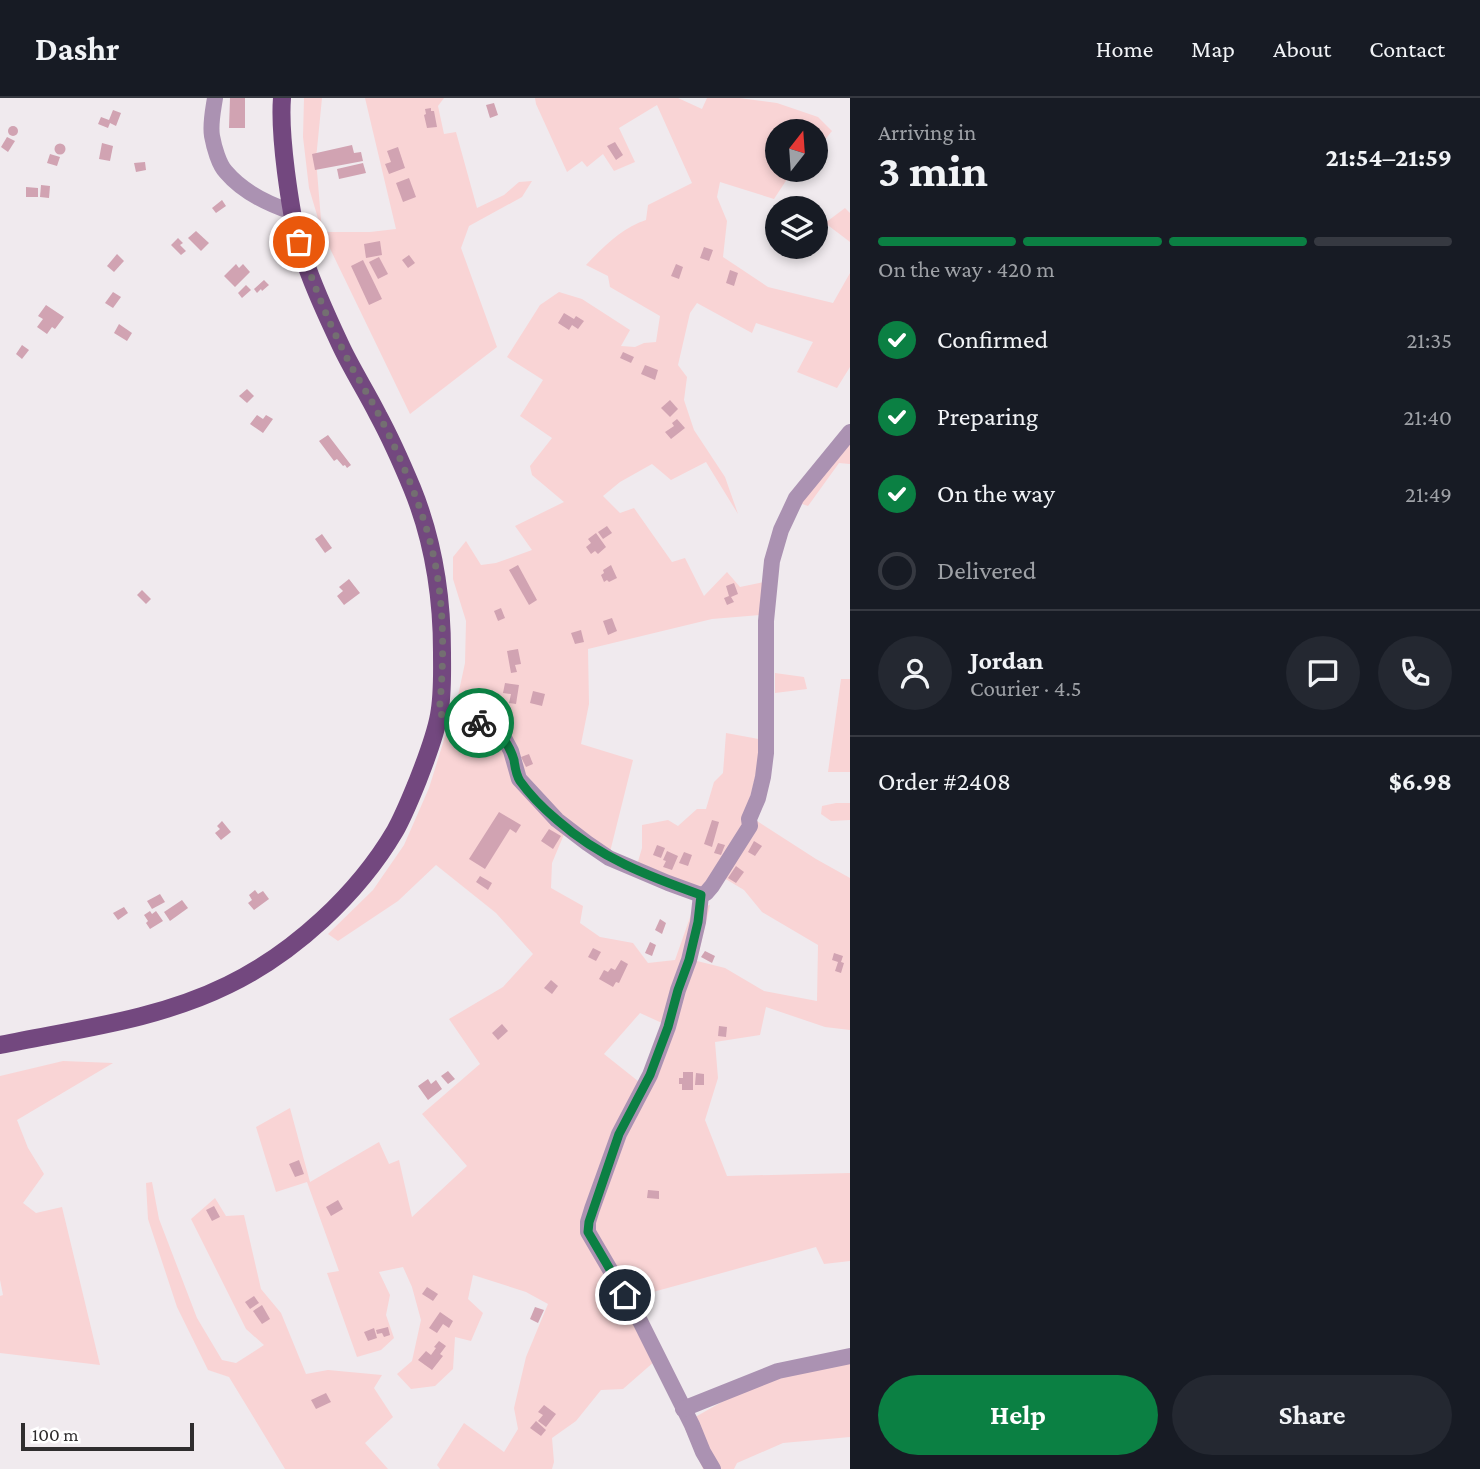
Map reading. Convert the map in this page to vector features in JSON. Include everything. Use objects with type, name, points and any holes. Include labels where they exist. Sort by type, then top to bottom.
[{"type":"main road","points":[[0,1045],[135,1018],[169,1008],[228,985],[282,953],[324,918],[375,861],[396,829],[428,754],[439,714],[442,678],[439,584],[429,535],[413,489],[379,415],[341,346],[299,242],[292,212],[281,111],[282,98]]},
{"type":"street","points":[[215,98],[211,122],[212,137],[224,171],[267,203],[292,212]]},
{"type":"street","points":[[713,1469],[639,1319],[588,1232],[592,1209],[619,1134],[650,1075],[668,1027],[689,960],[701,895],[712,886],[750,826],[749,819],[758,798],[763,777],[767,730],[766,621],[772,561],[781,530],[796,498],[850,432]]},
{"type":"street","points":[[439,714],[489,726],[503,736],[511,751],[519,779],[557,820],[587,843],[621,864],[701,895]]},
{"type":"street","points":[[683,1409],[778,1371],[850,1356]]},
{"type":"shaded area","points":[[304,98],[322,98],[316,159],[322,232],[309,188],[303,137]]},
{"type":"shaded area","points":[[365,98],[444,98],[438,106],[444,134],[456,132],[477,208],[504,195],[519,182],[532,181],[522,197],[469,226],[461,248],[497,347],[410,414],[322,232],[396,229]]},
{"type":"shaded area","points":[[535,98],[678,98],[702,109],[707,98],[739,98],[777,103],[818,117],[820,119],[765,119],[765,182],[785,182],[776,196],[765,196],[720,182],[717,197],[727,221],[723,257],[768,287],[833,303],[850,273],[850,367],[837,388],[797,372],[813,342],[756,323],[752,333],[697,303],[690,313],[678,365],[687,377],[684,400],[694,430],[725,477],[738,514],[706,462],[671,480],[652,464],[620,482],[603,496],[620,513],[634,508],[672,562],[685,558],[704,596],[727,572],[740,587],[764,582],[760,615],[712,619],[588,649],[589,704],[581,744],[633,760],[610,852],[557,812],[524,778],[514,740],[459,712],[456,705],[465,663],[466,621],[453,579],[453,557],[466,541],[481,565],[496,563],[532,550],[515,526],[564,502],[532,475],[530,466],[552,438],[520,416],[543,380],[507,357],[540,305],[559,292],[582,299],[630,330],[621,346],[635,347],[656,342],[660,316],[610,287],[608,276],[586,265],[621,233],[646,220],[648,205],[692,183],[657,105],[619,128],[635,162],[614,171],[603,154],[587,167],[582,161],[567,172]]},
{"type":"shaded area","points":[[845,208],[850,213],[850,242],[828,225],[828,221]]},
{"type":"shaded area","points":[[850,440],[850,464],[839,463],[808,506],[799,503]]},
{"type":"shaded area","points":[[775,673],[804,677],[807,689],[775,693]]},
{"type":"shaded area","points":[[841,679],[850,679],[850,772],[828,772]]},
{"type":"shaded area","points":[[466,726],[485,732],[503,747],[565,832],[552,863],[551,888],[583,906],[580,923],[600,937],[633,943],[648,963],[675,960],[693,909],[710,905],[697,961],[725,968],[764,991],[817,1001],[818,945],[762,912],[744,890],[724,878],[757,821],[850,878],[850,1030],[825,1027],[766,1007],[760,1035],[715,1042],[718,1078],[705,1120],[727,1176],[850,1173],[850,1261],[824,1264],[816,1247],[635,1297],[663,1354],[623,1389],[601,1390],[576,1421],[552,1438],[552,1469],[440,1469],[437,1465],[464,1423],[504,1452],[518,1429],[514,1408],[526,1357],[548,1304],[526,1292],[473,1275],[468,1299],[483,1313],[471,1341],[455,1337],[453,1369],[435,1386],[411,1389],[397,1374],[412,1361],[421,1320],[412,1287],[403,1267],[379,1272],[390,1295],[386,1315],[394,1338],[381,1350],[357,1357],[327,1273],[339,1271],[307,1182],[276,1192],[256,1127],[290,1108],[310,1182],[379,1142],[389,1164],[399,1160],[412,1217],[467,1166],[422,1114],[480,1064],[449,1019],[503,987],[533,954],[496,913],[436,865],[398,901],[338,941],[328,934],[373,890],[404,845],[429,788],[448,727]],"holes":[[[640,1013],[662,1023],[648,1089],[604,1054]]]},
{"type":"shaded area","points":[[726,733],[764,740],[743,827],[706,887],[698,889],[637,865],[642,848],[642,825],[668,820],[678,826],[697,809],[706,809],[714,782],[723,773]]},
{"type":"shaded area","points":[[850,803],[850,820],[831,821],[821,814],[822,806]]},
{"type":"shaded area","points":[[63,1061],[113,1063],[17,1120],[28,1148],[44,1174],[23,1203],[36,1213],[62,1207],[100,1365],[0,1353],[0,1296],[3,1295],[0,1280],[0,1076]]},
{"type":"shaded area","points":[[152,1182],[159,1219],[197,1318],[222,1360],[236,1363],[264,1345],[246,1329],[191,1219],[215,1198],[226,1216],[244,1215],[261,1289],[281,1313],[306,1374],[328,1370],[382,1375],[374,1388],[393,1417],[365,1443],[388,1469],[285,1469],[229,1377],[208,1370],[177,1307],[148,1219],[146,1183]]},
{"type":"shaded area","points":[[850,1358],[850,1437],[783,1443],[737,1463],[734,1469],[703,1469],[683,1424],[741,1391],[797,1370]]},
{"type":"building","points":[[230,98],[245,98],[245,128],[229,128]]},
{"type":"building","points":[[494,103],[498,115],[490,118],[486,105]]},
{"type":"building","points":[[431,108],[437,127],[427,128],[425,109]]},
{"type":"building","points":[[113,110],[121,113],[116,126],[110,123],[108,128],[98,124],[101,117],[109,120]]},
{"type":"building","points":[[13,126],[17,127],[17,135],[13,136],[9,135],[8,131],[9,127]]},
{"type":"building","points":[[7,137],[15,141],[8,152],[1,147]]},
{"type":"building","points":[[615,142],[623,155],[616,160],[607,146]]},
{"type":"building","points":[[60,143],[66,149],[60,155],[54,149]]},
{"type":"building","points":[[102,143],[113,146],[110,161],[99,159]]},
{"type":"building","points":[[352,145],[354,153],[361,152],[363,161],[315,170],[312,154]]},
{"type":"building","points":[[398,147],[405,168],[389,174],[385,164],[391,162],[387,151]]},
{"type":"building","points":[[50,154],[60,157],[57,166],[47,163]]},
{"type":"building","points":[[145,162],[146,170],[136,172],[134,163]]},
{"type":"building","points":[[363,163],[366,173],[339,179],[337,169]]},
{"type":"building","points":[[409,178],[416,197],[403,202],[396,183]]},
{"type":"building","points":[[41,185],[50,186],[49,198],[40,197]]},
{"type":"building","points":[[26,187],[38,188],[38,197],[26,197]]},
{"type":"building","points":[[222,200],[226,206],[216,213],[212,208]]},
{"type":"building","points":[[196,231],[209,243],[201,251],[188,238]]},
{"type":"building","points":[[178,238],[186,251],[181,255],[171,245]]},
{"type":"building","points":[[380,241],[382,255],[366,258],[364,244]]},
{"type":"building","points":[[704,247],[713,250],[709,261],[700,258]]},
{"type":"building","points":[[117,254],[124,261],[114,272],[107,266]]},
{"type":"building","points":[[409,255],[415,263],[408,268],[402,260]]},
{"type":"building","points":[[379,257],[388,274],[378,279],[369,262]]},
{"type":"building","points":[[363,260],[382,299],[369,305],[351,266]]},
{"type":"building","points":[[236,264],[239,268],[243,264],[250,272],[235,287],[224,276]]},
{"type":"building","points":[[676,264],[683,267],[679,279],[671,276]]},
{"type":"building","points":[[730,270],[738,273],[734,286],[726,283]]},
{"type":"building","points":[[264,280],[269,285],[257,293],[254,289]]},
{"type":"building","points":[[246,285],[251,290],[242,298],[238,293]]},
{"type":"building","points":[[113,292],[121,297],[113,308],[105,303]]},
{"type":"building","points":[[46,305],[64,317],[55,329],[52,327],[47,334],[37,327],[43,319],[38,316]]},
{"type":"building","points":[[564,313],[584,321],[578,329],[572,325],[569,330],[558,323]]},
{"type":"building","points":[[119,324],[132,333],[127,341],[114,333]]},
{"type":"building","points":[[22,345],[29,350],[22,359],[16,354]]},
{"type":"building","points":[[623,352],[634,357],[631,363],[620,358]]},
{"type":"building","points":[[645,365],[658,370],[655,380],[641,374]]},
{"type":"building","points":[[247,389],[254,396],[247,403],[239,396]]},
{"type":"building","points":[[670,400],[678,409],[670,417],[661,408]]},
{"type":"building","points":[[257,415],[263,419],[266,415],[273,419],[263,433],[250,424]]},
{"type":"building","points":[[677,419],[685,428],[671,439],[665,432],[674,426],[672,423]]},
{"type":"building","points":[[328,435],[351,465],[347,468],[337,459],[334,461],[319,441]]},
{"type":"building","points":[[607,526],[612,533],[603,539],[598,532]]},
{"type":"building","points":[[596,533],[606,547],[598,554],[595,551],[591,554],[586,547],[591,543],[588,539]]},
{"type":"building","points":[[322,534],[332,548],[325,553],[315,539]]},
{"type":"building","points":[[518,565],[537,600],[529,605],[509,570]]},
{"type":"building","points":[[611,565],[617,578],[604,582],[601,575],[603,570]]},
{"type":"building","points":[[349,579],[360,593],[344,605],[337,596],[343,591],[339,587]]},
{"type":"building","points":[[734,583],[738,594],[731,597],[734,602],[727,605],[724,598],[729,596],[726,586]]},
{"type":"building","points":[[142,590],[151,599],[146,604],[137,595]]},
{"type":"building","points":[[501,608],[505,618],[498,621],[494,611]]},
{"type":"building","points":[[612,618],[617,631],[608,635],[603,621]]},
{"type":"building","points":[[581,630],[584,642],[575,644],[571,633]]},
{"type":"building","points":[[518,649],[521,664],[515,665],[517,672],[511,673],[507,651]]},
{"type":"building","points":[[505,683],[519,685],[516,704],[509,703],[511,694],[503,693]]},
{"type":"building","points":[[533,691],[545,694],[542,706],[530,703]]},
{"type":"building","points":[[529,754],[533,764],[526,767],[521,757]]},
{"type":"building","points":[[499,812],[521,825],[516,833],[510,829],[485,869],[469,859]]},
{"type":"building","points":[[712,820],[719,822],[712,847],[704,844]]},
{"type":"building","points":[[222,821],[231,832],[221,840],[215,833],[220,829],[217,826]]},
{"type":"building","points":[[549,829],[561,836],[553,849],[541,841]]},
{"type":"building","points":[[754,841],[762,846],[755,856],[748,852]]},
{"type":"building","points":[[718,843],[725,845],[721,855],[714,853]]},
{"type":"building","points":[[657,845],[665,848],[661,858],[653,855]]},
{"type":"building","points":[[667,851],[678,856],[672,870],[663,867]]},
{"type":"building","points":[[684,852],[692,855],[688,866],[679,863]]},
{"type":"building","points":[[736,866],[744,872],[736,883],[728,878]]},
{"type":"building","points":[[480,876],[492,883],[488,890],[476,882]]},
{"type":"building","points":[[255,890],[258,894],[263,891],[269,899],[254,910],[248,903],[252,900],[249,895]]},
{"type":"building","points":[[160,894],[165,902],[152,909],[147,901]]},
{"type":"building","points":[[182,900],[188,908],[170,921],[164,912]]},
{"type":"building","points":[[124,907],[128,913],[118,920],[113,913]]},
{"type":"building","points":[[150,911],[152,914],[156,911],[163,921],[150,929],[144,915]]},
{"type":"building","points":[[660,919],[666,923],[662,934],[655,930]]},
{"type":"building","points":[[650,942],[656,945],[652,956],[645,953]]},
{"type":"building","points":[[593,948],[601,952],[596,961],[588,957]]},
{"type":"building","points":[[705,951],[715,956],[712,963],[701,957]]},
{"type":"building","points":[[834,953],[843,956],[841,973],[835,971],[838,962],[832,960]]},
{"type":"building","points":[[621,960],[628,964],[619,983],[616,982],[613,987],[599,979],[604,970],[615,970]]},
{"type":"building","points":[[551,980],[558,986],[552,994],[544,988]]},
{"type":"building","points":[[502,1024],[508,1031],[498,1040],[492,1033]]},
{"type":"building","points":[[719,1026],[727,1027],[726,1037],[718,1036]]},
{"type":"building","points":[[448,1071],[455,1079],[448,1084],[441,1076]]},
{"type":"building","points":[[683,1072],[693,1072],[693,1090],[682,1090],[679,1078],[683,1078]]},
{"type":"building","points":[[696,1073],[704,1074],[704,1085],[695,1085]]},
{"type":"building","points":[[428,1079],[431,1084],[436,1080],[442,1089],[428,1100],[418,1086]]},
{"type":"building","points":[[299,1160],[304,1174],[295,1177],[289,1164]]},
{"type":"building","points":[[648,1190],[659,1191],[659,1199],[647,1198]]},
{"type":"building","points":[[338,1200],[343,1209],[331,1216],[326,1207]]},
{"type":"building","points":[[214,1206],[220,1217],[212,1221],[206,1210]]},
{"type":"building","points":[[427,1287],[438,1294],[433,1301],[422,1294]]},
{"type":"building","points":[[254,1296],[259,1303],[250,1309],[245,1302]]},
{"type":"building","points":[[262,1305],[270,1319],[262,1324],[253,1311]]},
{"type":"building","points":[[535,1307],[544,1310],[538,1323],[530,1319]]},
{"type":"building","points":[[440,1312],[453,1321],[449,1328],[443,1324],[437,1333],[429,1328]]},
{"type":"building","points":[[388,1327],[390,1335],[384,1337],[382,1333],[377,1334],[376,1330]]},
{"type":"building","points":[[374,1328],[377,1338],[368,1341],[364,1332]]},
{"type":"building","points":[[439,1341],[446,1346],[440,1354],[443,1356],[432,1370],[418,1360],[426,1351],[431,1355]]},
{"type":"building","points":[[326,1393],[331,1402],[316,1409],[311,1400]]},
{"type":"building","points":[[544,1405],[556,1414],[546,1427],[538,1421],[543,1415],[538,1412]]},
{"type":"building","points":[[536,1421],[546,1430],[541,1436],[530,1428]]},
{"type":"way so far","points":[[299,242],[341,346],[379,415],[413,489],[429,535],[439,584],[442,630],[439,714],[479,723]]},
{"type":"route","points":[[479,723],[489,726],[503,736],[511,751],[519,779],[557,820],[610,858],[701,895],[689,960],[668,1027],[650,1075],[619,1134],[589,1222],[588,1232],[625,1295]]}]
